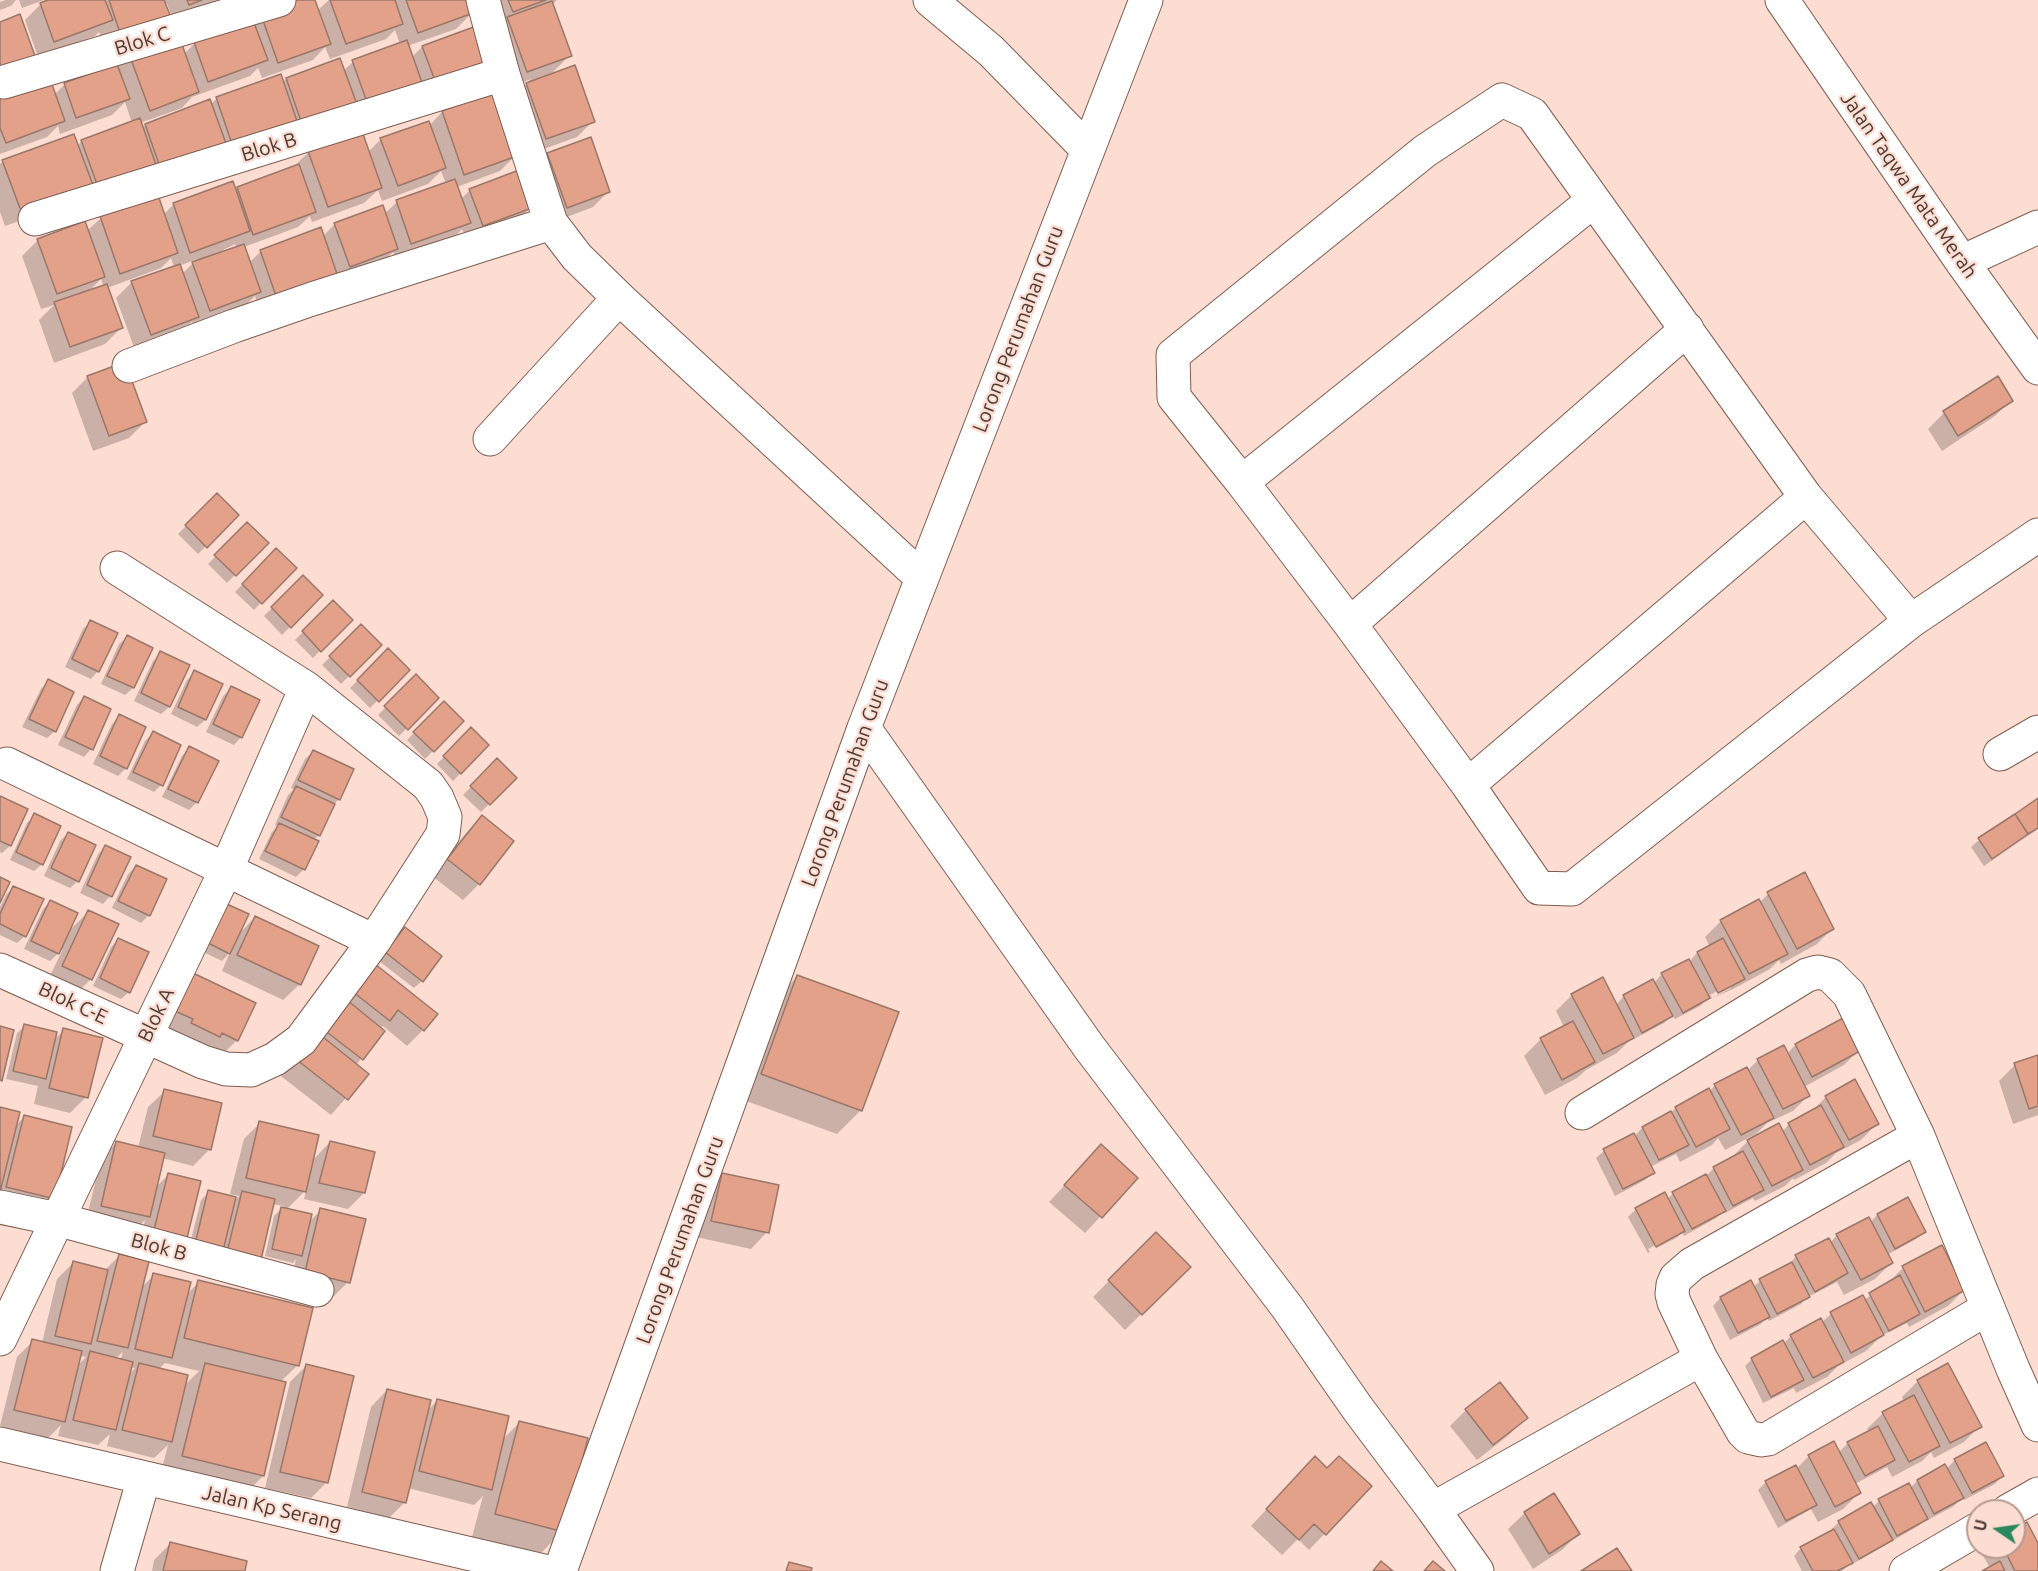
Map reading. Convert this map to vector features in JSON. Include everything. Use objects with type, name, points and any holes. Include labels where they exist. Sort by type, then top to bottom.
[{"type":"street","name":"Blok C","points":[[4,82],[279,0]]},
{"type":"street","points":[[483,0],[503,74],[551,224],[577,257],[922,578]]},
{"type":"street","points":[[930,0],[991,51],[1088,150]]},
{"type":"street","points":[[963,0],[991,51]]},
{"type":"street","name":"Lorong Perumahan Guru","points":[[560,1571],[864,728],[1146,0]]},
{"type":"street","name":"Jalan Taqwa Mata Merah","points":[[1782,0],[1962,262],[2038,368]]},
{"type":"street","name":"Blok B","points":[[35,219],[503,74]]},
{"type":"street","points":[[1911,621],[1806,497],[1532,114],[1502,100],[1425,151],[1173,355],[1174,397],[1350,624],[1468,785],[1539,888],[1572,889],[1911,621],[2038,535]]},
{"type":"street","points":[[1242,482],[1593,201]]},
{"type":"street","points":[[129,366],[301,303],[551,224]]},
{"type":"street","points":[[1962,262],[2038,227]]},
{"type":"street","points":[[490,439],[620,298]]},
{"type":"street","points":[[1350,624],[1687,329]]},
{"type":"street","points":[[1468,785],[1806,497]]},
{"type":"street","name":"Blok C-E","points":[[0,970],[203,1062],[226,1069],[251,1070],[275,1059],[301,1040],[374,941],[443,834],[446,817],[428,785],[306,688],[117,568]]},
{"type":"street","name":"Blok A","points":[[0,1339],[226,870],[306,688]]},
{"type":"street","points":[[864,728],[1089,1047],[1287,1307],[1477,1571]]},
{"type":"street","points":[[2001,754],[2038,732]]},
{"type":"street","points":[[7,764],[374,941]]},
{"type":"street","points":[[1582,1113],[1807,975],[1818,972],[1830,975],[1849,994],[1918,1136],[2038,1425]]},
{"type":"street","points":[[1918,1136],[1692,1264],[1676,1278],[1672,1294],[1674,1302],[1701,1359],[1743,1432],[1748,1437],[1761,1440],[1988,1308]]},
{"type":"street","name":"Blok B","points":[[0,1207],[57,1220],[317,1290]]},
{"type":"street","points":[[1433,1509],[1701,1359]]},
{"type":"street","name":"Jalan Kp Serang","points":[[0,1444],[544,1571]]},
{"type":"street","points":[[117,1571],[144,1478]]},
{"type":"street","points":[[1906,1571],[1966,1536]]},
{"type":"building","points":[[48,0],[105,0],[113,20],[54,42],[40,3]]},
{"type":"building","points":[[109,0],[164,0],[170,15],[120,33]]},
{"type":"building","points":[[187,0],[202,0],[189,5]]},
{"type":"building","points":[[294,0],[315,0],[331,44],[278,63],[260,12]]},
{"type":"building","points":[[330,0],[395,0],[403,24],[346,44]]},
{"type":"building","points":[[406,0],[469,0],[473,13],[418,33]]},
{"type":"building","points":[[508,0],[546,0],[513,12]]},
{"type":"building","points":[[552,1],[572,56],[527,72],[507,17]]},
{"type":"building","points":[[20,14],[35,56],[0,68],[0,22]]},
{"type":"building","points":[[253,20],[268,60],[208,82],[194,42]]},
{"type":"building","points":[[479,25],[494,66],[437,86],[422,46]]},
{"type":"building","points":[[179,36],[199,92],[150,111],[129,54]]},
{"type":"building","points":[[407,40],[424,88],[369,108],[352,60]]},
{"type":"building","points":[[340,58],[358,107],[303,127],[286,78]]},
{"type":"building","points":[[117,64],[130,99],[76,118],[64,83]]},
{"type":"building","points":[[575,65],[595,122],[546,139],[526,83]]},
{"type":"building","points":[[281,74],[298,124],[233,147],[216,97]]},
{"type":"building","points":[[49,76],[65,121],[6,143],[0,128],[0,94]]},
{"type":"building","points":[[494,91],[517,156],[464,175],[442,111]]},
{"type":"building","points":[[210,99],[228,149],[162,173],[145,124]]},
{"type":"building","points":[[140,118],[156,165],[98,187],[81,140]]},
{"type":"building","points":[[429,121],[446,168],[398,186],[380,138]]},
{"type":"building","points":[[362,131],[382,188],[328,207],[308,151]]},
{"type":"building","points":[[74,134],[93,185],[21,211],[2,160]]},
{"type":"building","points":[[591,137],[610,192],[567,208],[547,153]]},
{"type":"building","points":[[299,164],[316,212],[253,235],[237,187]]},
{"type":"building","points":[[519,170],[532,208],[483,226],[469,189]]},
{"type":"building","points":[[455,179],[471,223],[411,244],[396,200]]},
{"type":"building","points":[[233,181],[250,231],[190,253],[173,203]]},
{"type":"building","points":[[158,195],[178,253],[120,274],[100,216]]},
{"type":"building","points":[[383,205],[398,249],[350,267],[334,223]]},
{"type":"building","points":[[85,221],[105,277],[57,294],[37,239]]},
{"type":"building","points":[[321,227],[337,274],[276,296],[260,250]]},
{"type":"building","points":[[244,244],[261,292],[210,311],[192,262]]},
{"type":"building","points":[[180,264],[199,317],[151,335],[131,281]]},
{"type":"building","points":[[107,284],[123,328],[70,347],[54,302]]},
{"type":"building","points":[[125,362],[147,422],[109,436],[87,376]]},
{"type":"building","points":[[1998,376],[2013,401],[1958,436],[1943,411]]},
{"type":"building","points":[[217,493],[239,515],[207,548],[185,525]]},
{"type":"building","points":[[247,522],[269,543],[236,576],[214,555]]},
{"type":"building","points":[[276,548],[297,568],[262,604],[242,584]]},
{"type":"building","points":[[303,575],[323,595],[291,628],[271,607]]},
{"type":"building","points":[[333,600],[353,620],[321,652],[302,631]]},
{"type":"building","points":[[90,620],[118,633],[99,672],[72,659]]},
{"type":"building","points":[[361,624],[382,645],[350,677],[329,656]]},
{"type":"building","points":[[127,635],[153,648],[134,688],[107,676]]},
{"type":"building","points":[[388,648],[410,670],[379,702],[357,680]]},
{"type":"building","points":[[160,651],[190,665],[170,707],[141,693]]},
{"type":"building","points":[[194,670],[223,684],[206,720],[178,707]]},
{"type":"building","points":[[416,674],[439,698],[408,730],[384,706]]},
{"type":"building","points":[[48,679],[74,692],[56,732],[29,719]]},
{"type":"building","points":[[231,686],[260,700],[242,738],[213,724]]},
{"type":"building","points":[[84,696],[111,709],[93,750],[65,737]]},
{"type":"building","points":[[444,701],[464,721],[434,752],[413,732]]},
{"type":"building","points":[[119,714],[146,727],[127,769],[100,756]]},
{"type":"building","points":[[471,727],[489,745],[461,774],[443,756]]},
{"type":"building","points":[[153,731],[181,745],[163,786],[133,772]]},
{"type":"building","points":[[189,746],[219,761],[198,803],[168,789]]},
{"type":"building","points":[[313,750],[354,769],[340,800],[298,780]]},
{"type":"building","points":[[497,758],[517,778],[490,805],[470,786]]},
{"type":"building","points":[[296,786],[335,804],[320,836],[281,817]]},
{"type":"building","points":[[0,796],[28,809],[11,846],[0,841]]},
{"type":"building","points":[[2038,798],[2038,828],[2028,834],[2015,814]]},
{"type":"building","points":[[34,813],[61,826],[43,865],[16,852]]},
{"type":"building","points":[[2015,814],[2028,834],[1992,859],[1978,838]]},
{"type":"building","points":[[482,815],[514,841],[480,885],[447,859]]},
{"type":"building","points":[[279,823],[319,841],[305,870],[265,851]]},
{"type":"building","points":[[68,832],[96,845],[79,882],[51,868]]},
{"type":"building","points":[[105,845],[131,857],[112,897],[87,885]]},
{"type":"building","points":[[136,865],[167,879],[150,916],[118,901]]},
{"type":"building","points":[[1805,872],[1834,929],[1797,949],[1767,892]]},
{"type":"building","points":[[0,877],[10,882],[0,903]]},
{"type":"building","points":[[13,886],[44,899],[26,937],[0,924],[0,914]]},
{"type":"building","points":[[1759,899],[1788,954],[1749,974],[1720,920]]},
{"type":"building","points":[[50,900],[78,913],[59,954],[31,941]]},
{"type":"building","points":[[220,901],[249,914],[230,954],[202,940]]},
{"type":"building","points":[[88,910],[119,924],[92,980],[62,966]]},
{"type":"building","points":[[255,916],[319,946],[301,985],[237,955]]},
{"type":"building","points":[[405,927],[442,956],[423,982],[385,952]]},
{"type":"building","points":[[118,938],[149,952],[130,993],[100,978]]},
{"type":"building","points":[[1723,938],[1745,979],[1718,993],[1697,952]]},
{"type":"building","points":[[1689,959],[1710,998],[1683,1013],[1661,973]]},
{"type":"building","points":[[370,960],[438,1014],[424,1031],[398,1010],[390,1021],[348,988]]},
{"type":"building","points":[[193,973],[256,1003],[238,1041],[222,1033],[220,1037],[191,1023],[193,1019],[175,1011]]},
{"type":"building","points":[[797,975],[899,1012],[862,1111],[761,1074]]},
{"type":"building","points":[[1603,977],[1634,1038],[1603,1054],[1571,994]]},
{"type":"building","points":[[1653,979],[1673,1016],[1642,1033],[1623,995]]},
{"type":"building","points":[[342,996],[385,1031],[363,1060],[319,1026]]},
{"type":"building","points":[[1845,1017],[1862,1050],[1812,1077],[1795,1044]]},
{"type":"building","points":[[1573,1021],[1595,1062],[1562,1080],[1540,1038]]},
{"type":"building","points":[[24,1024],[57,1032],[46,1079],[13,1071]]},
{"type":"building","points":[[0,1026],[14,1030],[2,1081],[0,1080]]},
{"type":"building","points":[[63,1028],[103,1038],[88,1098],[49,1088]]},
{"type":"building","points":[[313,1029],[369,1074],[348,1100],[292,1056]]},
{"type":"building","points":[[1784,1045],[1810,1096],[1783,1109],[1757,1059]]},
{"type":"building","points":[[2038,1055],[2038,1106],[2029,1109],[2014,1063]]},
{"type":"building","points":[[1747,1067],[1774,1118],[1741,1135],[1714,1084]]},
{"type":"building","points":[[1855,1079],[1879,1124],[1849,1140],[1825,1096]]},
{"type":"building","points":[[1709,1088],[1730,1129],[1696,1147],[1675,1107]]},
{"type":"building","points":[[164,1089],[222,1103],[211,1150],[153,1136]]},
{"type":"building","points":[[1821,1105],[1844,1147],[1810,1165],[1788,1123]]},
{"type":"building","points":[[0,1107],[20,1112],[0,1192]]},
{"type":"building","points":[[1671,1111],[1689,1145],[1659,1160],[1642,1127]]},
{"type":"building","points":[[24,1115],[72,1127],[55,1199],[6,1187]]},
{"type":"building","points":[[259,1121],[319,1135],[306,1192],[246,1178]]},
{"type":"building","points":[[1779,1123],[1803,1170],[1772,1186],[1747,1140]]},
{"type":"building","points":[[1634,1133],[1655,1173],[1623,1189],[1603,1149]]},
{"type":"building","points":[[116,1141],[165,1153],[150,1217],[101,1206]]},
{"type":"building","points":[[330,1141],[375,1152],[365,1193],[319,1183]]},
{"type":"building","points":[[1101,1144],[1138,1178],[1102,1218],[1064,1185]]},
{"type":"building","points":[[1743,1151],[1764,1190],[1733,1206],[1713,1167]]},
{"type":"building","points":[[168,1173],[201,1181],[186,1242],[153,1234]]},
{"type":"building","points":[[722,1173],[779,1185],[769,1233],[711,1221]]},
{"type":"building","points":[[1706,1174],[1726,1211],[1692,1229],[1672,1192]]},
{"type":"building","points":[[208,1190],[236,1197],[223,1251],[195,1244]]},
{"type":"building","points":[[242,1191],[275,1199],[260,1264],[226,1256]]},
{"type":"building","points":[[1665,1192],[1685,1231],[1656,1247],[1635,1208]]},
{"type":"building","points":[[1908,1197],[1926,1232],[1895,1249],[1877,1214]]},
{"type":"building","points":[[281,1207],[312,1214],[302,1256],[272,1249]]},
{"type":"building","points":[[320,1208],[366,1219],[350,1283],[305,1272]]},
{"type":"building","points":[[1869,1217],[1893,1263],[1861,1280],[1836,1234]]},
{"type":"building","points":[[1156,1232],[1191,1267],[1142,1315],[1108,1280]]},
{"type":"building","points":[[1829,1238],[1848,1273],[1815,1292],[1795,1255]]},
{"type":"building","points":[[1942,1245],[1965,1290],[1925,1312],[1902,1266]]},
{"type":"building","points":[[119,1254],[149,1261],[128,1348],[97,1341]]},
{"type":"building","points":[[73,1261],[108,1270],[91,1344],[55,1336]]},
{"type":"building","points":[[1792,1262],[1810,1297],[1777,1314],[1759,1279]]},
{"type":"building","points":[[153,1273],[191,1282],[172,1358],[135,1349]]},
{"type":"building","points":[[1900,1275],[1920,1314],[1889,1331],[1869,1293]]},
{"type":"building","points":[[198,1280],[313,1308],[299,1366],[184,1338]]},
{"type":"building","points":[[1751,1280],[1770,1317],[1738,1333],[1720,1297]]},
{"type":"building","points":[[1863,1295],[1884,1335],[1851,1353],[1830,1312]]},
{"type":"building","points":[[1821,1318],[1844,1362],[1813,1378],[1790,1335]]},
{"type":"building","points":[[32,1339],[82,1351],[65,1422],[14,1410]]},
{"type":"building","points":[[1783,1340],[1804,1380],[1771,1397],[1751,1358]]},
{"type":"building","points":[[90,1351],[133,1362],[116,1430],[73,1420]]},
{"type":"building","points":[[139,1363],[188,1375],[172,1442],[122,1430]]},
{"type":"building","points":[[205,1363],[286,1382],[264,1476],[182,1456]]},
{"type":"building","points":[[1948,1363],[1982,1427],[1950,1443],[1917,1380]]},
{"type":"building","points":[[306,1364],[354,1376],[328,1483],[280,1472]]},
{"type":"building","points":[[1500,1382],[1528,1418],[1493,1445],[1465,1409]]},
{"type":"building","points":[[387,1389],[431,1400],[406,1503],[362,1492]]},
{"type":"building","points":[[1914,1395],[1940,1446],[1909,1462],[1882,1412]]},
{"type":"building","points":[[437,1399],[509,1416],[492,1490],[419,1471]]},
{"type":"building","points":[[519,1421],[588,1438],[564,1532],[495,1514]]},
{"type":"building","points":[[1878,1426],[1895,1460],[1865,1476],[1847,1442]]},
{"type":"building","points":[[1834,1441],[1861,1493],[1835,1507],[1808,1455]]},
{"type":"building","points":[[1986,1442],[2004,1476],[1972,1493],[1954,1459]]},
{"type":"building","points":[[1315,1456],[1327,1468],[1339,1456],[1372,1486],[1326,1535],[1314,1524],[1299,1540],[1266,1509]]},
{"type":"building","points":[[1945,1464],[1964,1498],[1934,1514],[1917,1480]]},
{"type":"building","points":[[1796,1465],[1817,1505],[1786,1521],[1765,1481]]},
{"type":"building","points":[[1909,1483],[1928,1519],[1897,1536],[1878,1499]]},
{"type":"building","points":[[1554,1493],[1580,1534],[1549,1554],[1524,1512]]},
{"type":"building","points":[[1871,1502],[1893,1540],[1859,1559],[1838,1521]]},
{"type":"building","points":[[2026,1523],[2038,1543],[2038,1571],[2015,1571],[2009,1559],[2026,1559]]},
{"type":"building","points":[[1834,1529],[1853,1563],[1837,1571],[1813,1571],[1800,1547]]},
{"type":"building","points":[[170,1542],[247,1561],[245,1571],[163,1571]]},
{"type":"building","points":[[1617,1548],[1632,1571],[1581,1571]]},
{"type":"building","points":[[1381,1561],[1393,1571],[1373,1571]]},
{"type":"building","points":[[1433,1561],[1445,1571],[1424,1571]]},
{"type":"building","points":[[2000,1561],[2005,1571],[1982,1571]]},
{"type":"building","points":[[789,1562],[812,1568],[811,1571],[786,1571]]}]
